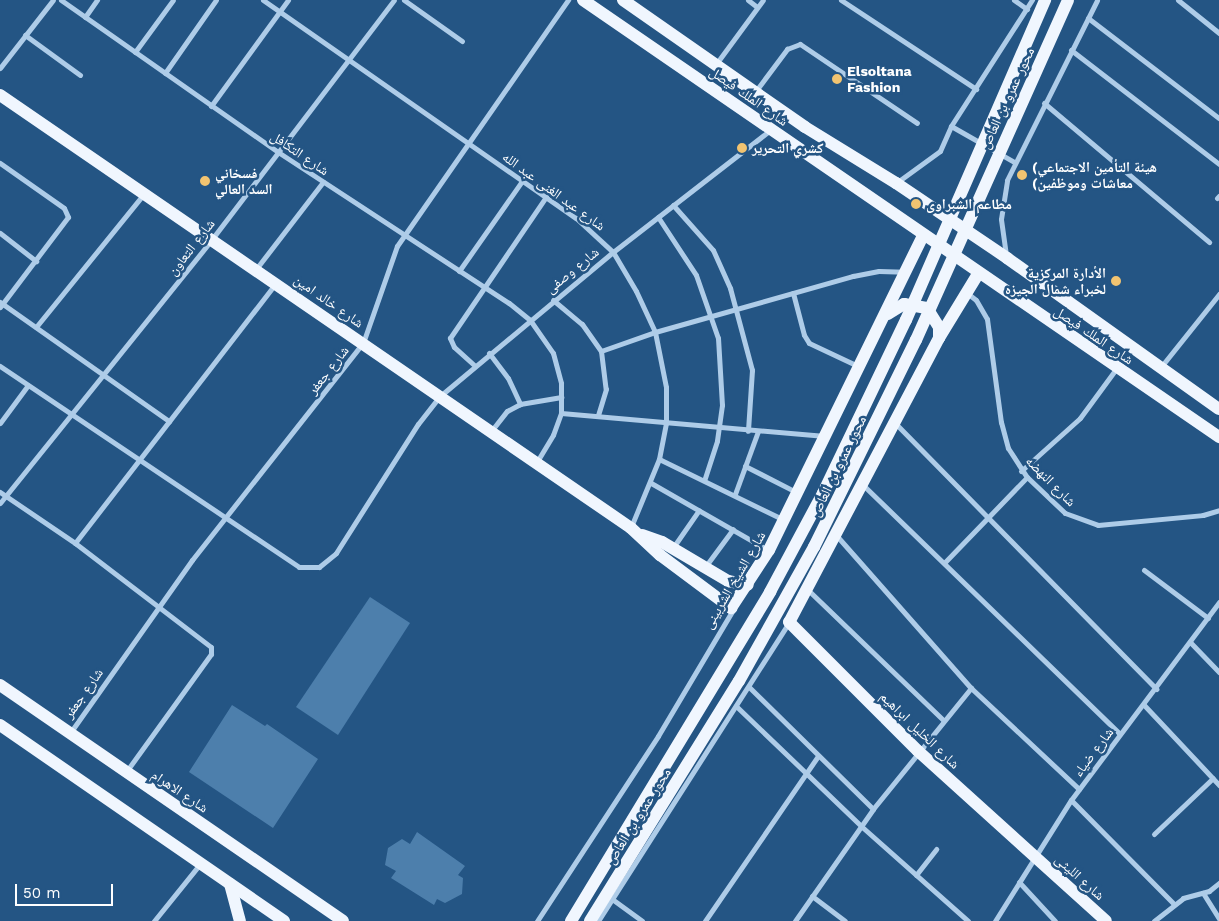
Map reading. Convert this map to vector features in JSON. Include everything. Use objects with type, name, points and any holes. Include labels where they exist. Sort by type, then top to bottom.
[{"type":"main road","name":"شارع الملك فيصل","points":[[583,0],[1116,369],[1219,437]]},
{"type":"main road","name":"شارع الملك فيصل","points":[[623,0],[805,127],[896,183],[1007,258],[1219,409]]},
{"type":"main road","name":"محور عمرو بن العاص","points":[[571,921],[770,592],[823,493],[906,320],[1045,0]]},
{"type":"main road","name":"محور عمرو بن العاص","points":[[590,921],[739,681],[818,539],[916,340],[1068,0]]},
{"type":"main road","name":"شارع خالد امين","points":[[0,94],[635,531],[671,564],[726,606],[734,608]]},
{"type":"main road","points":[[771,130],[780,122],[781,110]]},
{"type":"main road","points":[[793,146],[794,133],[805,127]]},
{"type":"main road","name":"شارع الشيخ الشربينى","points":[[734,608],[769,550],[859,366],[886,317],[923,235]]},
{"type":"main road","points":[[789,622],[939,338],[978,274]]},
{"type":"main road","points":[[886,317],[904,304],[927,308],[939,327],[939,338]]},
{"type":"main road","name":"شارع خالد امين","points":[[635,531],[672,549],[728,581],[748,585]]},
{"type":"main road","name":"شارع الخليل ابراهيم","points":[[789,622],[918,751],[1034,856]]},
{"type":"main road","name":"شارع الاهرام","points":[[0,685],[344,921]]},
{"type":"main road","points":[[0,725],[284,921]]},
{"type":"main road","name":"شارع الليثى","points":[[1034,856],[1106,921]]},
{"type":"main road","points":[[230,884],[240,921]]},
{"type":"street","points":[[0,68],[53,0]]},
{"type":"street","name":"شارع التكافل","points":[[61,0],[278,152],[482,286],[530,320],[553,353],[561,397],[561,413]]},
{"type":"street","points":[[85,17],[97,0]]},
{"type":"street","points":[[135,52],[173,0]]},
{"type":"street","points":[[165,73],[216,0]]},
{"type":"street","name":"شارع عبد الغنى عبد الله","points":[[263,0],[590,228],[613,252],[636,291],[655,332],[666,387],[666,423],[659,459],[635,531]]},
{"type":"street","points":[[211,106],[288,0]]},
{"type":"street","name":"شارع التعاون","points":[[0,503],[212,239],[394,0]]},
{"type":"street","points":[[404,0],[462,41]]},
{"type":"street","name":"شارع جعفر","points":[[70,733],[159,605],[224,518],[363,343],[395,252],[404,235],[568,0]]},
{"type":"street","points":[[748,0],[758,7]]},
{"type":"street","points":[[716,65],[763,0]]},
{"type":"street","points":[[841,0],[976,89]]},
{"type":"street","points":[[1014,0],[1028,9]]},
{"type":"street","points":[[896,183],[931,160],[947,140],[951,126],[1028,9],[1032,0]]},
{"type":"street","points":[[1007,258],[1001,219],[1005,190],[1014,162],[1097,0]]},
{"type":"street","points":[[1178,0],[1219,33]]},
{"type":"street","points":[[1088,18],[1219,118]]},
{"type":"street","points":[[25,35],[80,75]]},
{"type":"street","points":[[755,92],[787,49],[800,44],[917,123]]},
{"type":"street","points":[[1071,50],[1219,164]]},
{"type":"street","points":[[1044,103],[1210,242]]},
{"type":"street","points":[[951,126],[1014,162]]},
{"type":"street","name":"شارع وصفى","points":[[0,366],[299,568],[313,569],[324,565],[336,553],[418,424],[440,396],[474,365],[553,300],[771,130]]},
{"type":"street","points":[[0,163],[62,206],[68,214],[66,224],[1,304],[169,421]]},
{"type":"street","points":[[459,271],[522,181]]},
{"type":"street","points":[[256,269],[323,182]]},
{"type":"street","points":[[36,327],[145,193]]},
{"type":"street","points":[[474,365],[454,347],[450,338],[482,286],[546,197]]},
{"type":"street","points":[[673,205],[713,250],[737,309],[752,370],[748,430]]},
{"type":"street","points":[[658,217],[692,269],[712,316],[723,382],[720,428],[705,480]]},
{"type":"street","points":[[0,233],[36,261]]},
{"type":"street","points":[[601,351],[655,332],[866,273],[905,272]]},
{"type":"street","points":[[75,543],[275,283]]},
{"type":"street","points":[[792,293],[804,336],[809,343],[859,366]]},
{"type":"street","name":"شارع النهضه","points":[[966,293],[976,300],[987,319],[1004,435],[1021,471],[1065,513],[1086,523],[1203,515],[1219,510]]},
{"type":"street","points":[[1159,368],[1219,294]]},
{"type":"street","points":[[553,300],[582,324],[601,351],[606,389],[598,416]]},
{"type":"street","points":[[489,353],[508,378],[520,404]]},
{"type":"street","points":[[1021,471],[1080,418],[1116,369]]},
{"type":"street","points":[[0,423],[28,386]]},
{"type":"street","points":[[491,432],[507,411],[520,404],[561,397]]},
{"type":"street","points":[[536,462],[553,435],[561,413],[758,432],[825,436]]},
{"type":"street","points":[[894,423],[1156,689]]},
{"type":"street","points":[[735,494],[758,432]]},
{"type":"street","points":[[659,459],[735,494],[784,520]]},
{"type":"street","points":[[745,466],[798,492]]},
{"type":"street","points":[[945,562],[1027,477]]},
{"type":"street","points":[[652,483],[769,550]]},
{"type":"street","points":[[862,484],[945,562],[1120,734]]},
{"type":"street","points":[[0,492],[75,543],[205,639],[212,651],[126,772]]},
{"type":"street","points":[[672,549],[698,510]]},
{"type":"street","points":[[704,568],[733,530]]},
{"type":"street","points":[[836,535],[971,688],[1079,789]]},
{"type":"street","points":[[1144,570],[1208,618]]},
{"type":"street","points":[[806,589],[943,720]]},
{"type":"street","name":"شارع ضياء","points":[[995,921],[1034,856],[1071,800],[1156,689],[1219,602]]},
{"type":"street","name":"شارع الشيخ الشربينى","points":[[537,921],[658,736],[734,608]]},
{"type":"street","points":[[598,921],[789,622]]},
{"type":"street","points":[[1190,642],[1219,672]]},
{"type":"street","points":[[749,686],[872,809]]},
{"type":"street","points":[[795,921],[872,809],[971,688]]},
{"type":"street","points":[[1144,705],[1219,785]]},
{"type":"street","points":[[736,706],[860,826],[968,921]]},
{"type":"street","points":[[705,921],[818,756]]},
{"type":"street","points":[[1154,834],[1213,778]]},
{"type":"street","points":[[1071,800],[1174,904]]},
{"type":"street","points":[[916,875],[936,849]]},
{"type":"street","points":[[154,921],[200,864]]},
{"type":"street","points":[[1019,882],[1055,921]]},
{"type":"street","points":[[1154,921],[1174,904],[1189,895],[1203,893],[1219,883]]},
{"type":"street","points":[[1203,893],[1219,918]]},
{"type":"street","points":[[812,896],[845,921]]},
{"type":"street","points":[[612,899],[642,921]]},
{"type":"building","points":[[370,597],[410,623],[338,735],[296,707]]},
{"type":"building","points":[[232,705],[265,726],[267,724],[318,759],[273,828],[189,772]]},
{"type":"building","points":[[417,832],[465,866],[458,875],[463,878],[462,894],[445,903],[437,899],[434,905],[391,878],[396,871],[385,865],[388,848],[402,839],[410,844]]},
{"type":"place","name":"Elsoltana Fashion","points":[[837,79]]},
{"type":"place","name":"كشري التحرير","points":[[742,148]]},
{"type":"place","name":"(هيئة التأمين الاجتماعي (معاشات وموظفين","points":[[1022,175]]},
{"type":"place","name":"فسخاني السد العالي","points":[[205,181]]},
{"type":"place","name":"مطاعم الشبراوى","points":[[916,204]]},
{"type":"place","name":"الأدارة المركزية لخبراء شمال الجيزه","points":[[1116,281]]}]
